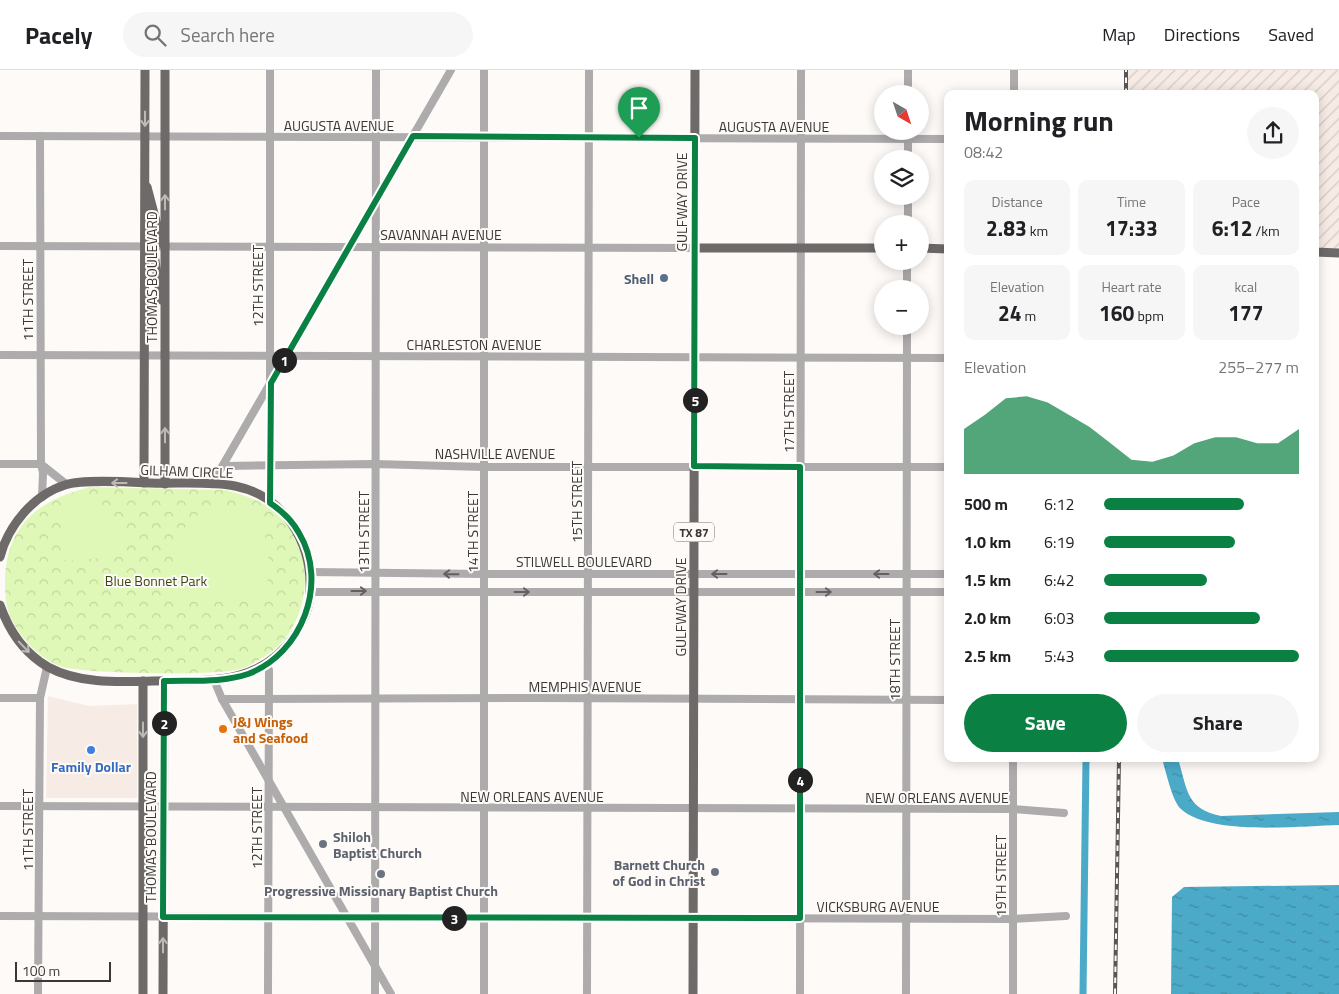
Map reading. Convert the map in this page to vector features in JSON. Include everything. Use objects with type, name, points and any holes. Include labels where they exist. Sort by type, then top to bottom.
[{"type":"main road","name":"THOMAS BOULEVARD","points":[[144,483],[145,70]]},
{"type":"main road","name":"THOMAS BOULEVARD","points":[[165,70],[165,484]]},
{"type":"main road","name":"GULFWAY DRIVE","points":[[693,994],[696,70]]},
{"type":"main road","points":[[145,180],[151,198],[158,239],[165,246]]},
{"type":"main road","points":[[145,246],[154,254],[155,270],[165,312]]},
{"type":"main road","name":"SAVANNAH AVENUE","points":[[695,248],[874,248]]},
{"type":"main road","points":[[929,248],[944,249]]},
{"type":"main road","points":[[1319,252],[1339,252]]},
{"type":"main road","name":"GILHAM CIRCLE","points":[[0,557],[9,532],[18,520],[42,497],[66,484],[212,484],[248,490],[283,512],[300,534],[307,552],[310,572],[309,604],[299,630],[286,648],[248,674],[214,680],[143,682],[81,679],[47,667],[19,642],[6,622],[0,605]]},
{"type":"main road","name":"THOMAS BOULEVARD","points":[[163,994],[164,681]]},
{"type":"main road","name":"THOMAS BOULEVARD","points":[[143,682],[143,994]]},
{"type":"street","name":"12TH STREET","points":[[270,70],[270,503]]},
{"type":"street","name":"13TH STREET","points":[[375,994],[376,70]]},
{"type":"street","points":[[212,484],[451,70]]},
{"type":"street","name":"14TH STREET","points":[[484,70],[486,138],[484,994]]},
{"type":"street","name":"15TH STREET","points":[[588,994],[589,70]]},
{"type":"street","name":"17TH STREET","points":[[800,994],[801,70]]},
{"type":"street","points":[[908,70],[908,85]]},
{"type":"street","points":[[1014,70],[1014,90]]},
{"type":"street","name":"AUGUSTA AVENUE","points":[[0,136],[270,138],[413,136],[801,139],[874,136]]},
{"type":"street","name":"11TH STREET","points":[[40,136],[39,355],[41,464],[43,473],[42,497]]},
{"type":"street","name":"AUGUSTA AVENUE","points":[[929,137],[944,139]]},
{"type":"street","name":"SAVANNAH AVENUE","points":[[0,246],[695,248]]},
{"type":"street","name":"18TH STREET","points":[[906,994],[907,335]]},
{"type":"street","name":"CHARLESTON AVENUE","points":[[0,355],[944,358]]},
{"type":"street","points":[[0,464],[41,464],[66,484]]},
{"type":"street","name":"NASHVILLE AVENUE","points":[[223,466],[375,464],[944,467]]},
{"type":"street","name":"STILWELL BOULEVARD","points":[[310,572],[944,574]]},
{"type":"street","points":[[310,592],[944,592]]},
{"type":"street","name":"12TH STREET","points":[[266,663],[269,670],[268,994]]},
{"type":"street","name":"11TH STREET","points":[[38,994],[40,698],[47,667]]},
{"type":"street","points":[[214,680],[222,700],[391,994]]},
{"type":"street","points":[[0,698],[40,698]]},
{"type":"street","name":"MEMPHIS AVENUE","points":[[222,700],[269,698],[944,700]]},
{"type":"street","name":"19TH STREET","points":[[1012,994],[1013,762]]},
{"type":"street","name":"NEW ORLEANS AVENUE","points":[[0,806],[484,809],[1013,809],[1064,813]]},
{"type":"street","name":"VICKSBURG AVENUE","points":[[0,916],[484,919],[1013,918],[1066,916]]},
{"type":"shaded area","points":[[1126,70],[1339,70],[1339,252],[1319,252],[1319,90],[1126,90]]},
{"type":"shaded area","points":[[48,696],[89,706],[137,704],[137,798],[46,798]]},
{"type":"green space","name":"Blue Bonnet Park","points":[[90,487],[224,490],[253,499],[272,510],[291,531],[300,549],[304,569],[304,589],[300,610],[292,628],[280,644],[264,657],[243,668],[206,673],[120,672],[72,669],[59,666],[36,652],[19,632],[7,607],[5,579],[7,560],[12,543],[30,517],[42,507],[72,492]]},
{"type":"green space","points":[[70,496],[82,496],[93,499],[110,513],[122,533],[127,556],[66,561],[61,556],[61,499]]},
{"type":"green space","points":[[205,508],[261,508],[269,563],[266,599],[263,601],[173,602],[174,538]]},
{"type":"water","points":[[1163,762],[1179,762],[1187,789],[1194,803],[1209,813],[1221,816],[1339,812],[1339,825],[1256,827],[1212,823],[1195,817],[1181,809],[1172,793]]},
{"type":"water","points":[[1339,885],[1339,994],[1171,994],[1172,897],[1184,887]]},
{"type":"waterway","points":[[1083,994],[1086,762]]},
{"type":"railway","points":[[1126,70],[1126,90]]},
{"type":"railway","points":[[1115,994],[1119,762]]},
{"type":"place","name":"Shell","points":[[664,278]]},
{"type":"place","name":"J&J Wings and Seafood","points":[[223,729]]},
{"type":"place","name":"Family Dollar","points":[[91,750]]},
{"type":"place","name":"Shiloh Baptist Church","points":[[323,844]]},
{"type":"place","name":"Barnett Church of God in Christ","points":[[715,872]]},
{"type":"place","name":"Progressive Missionary Baptist Church","points":[[381,874]]},
{"type":"route","points":[[413,136],[639,138],[695,138],[694,466],[800,467],[800,918],[163,917],[164,681],[214,680],[248,674],[277,656],[286,648],[299,630],[309,604],[310,572],[307,552],[300,534],[283,512],[270,503],[271,383],[413,136]]}]
